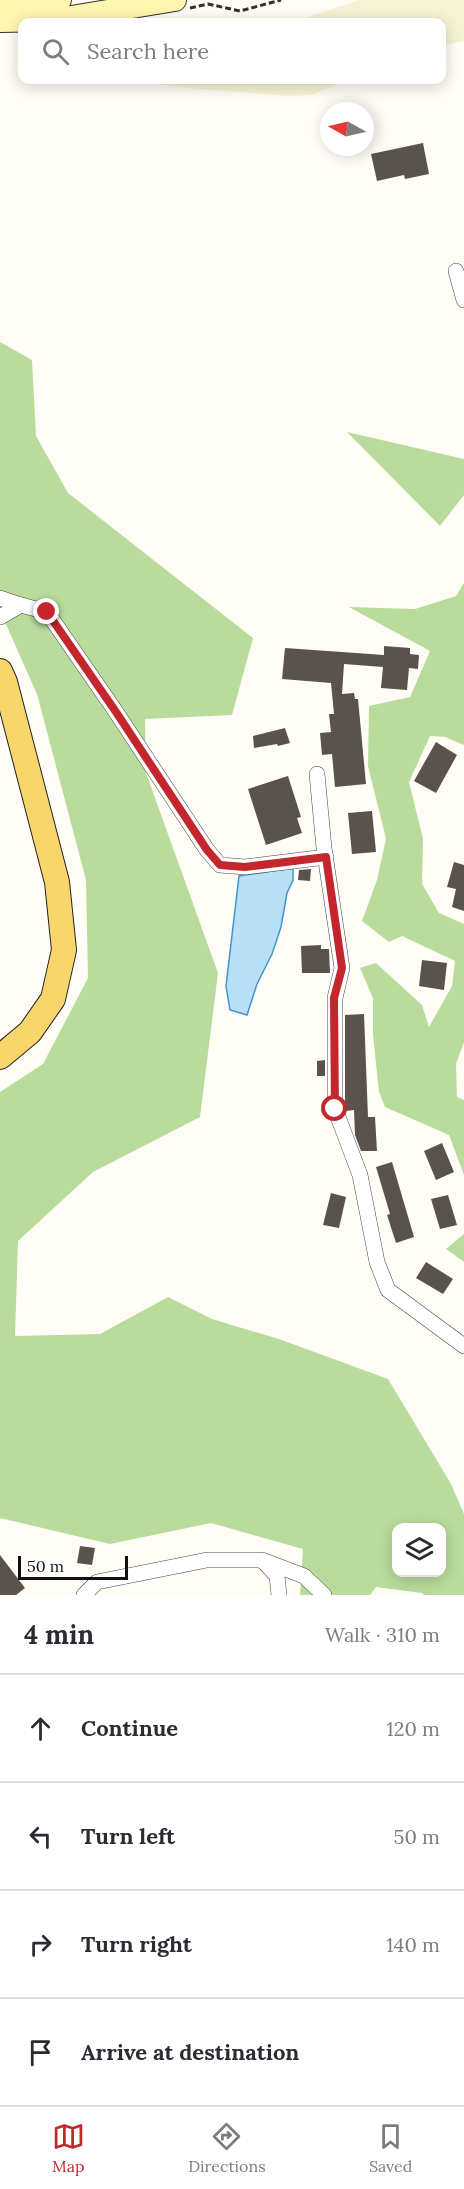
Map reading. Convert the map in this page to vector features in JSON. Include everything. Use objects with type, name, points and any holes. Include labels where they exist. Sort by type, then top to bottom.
[{"type":"main road","points":[[0,3],[60,0]]},
{"type":"main road","points":[[69,18],[180,4]]},
{"type":"main road","points":[[0,21],[18,21]]},
{"type":"main road","points":[[0,671],[5,682],[57,882],[64,950],[53,999],[30,1032],[0,1058]]},
{"type":"street","points":[[456,271],[464,300]]},
{"type":"street","points":[[0,598],[47,612],[207,850],[220,865],[245,867],[326,857]]},
{"type":"street","points":[[0,617],[21,605]]},
{"type":"street","points":[[316,774],[342,968],[334,998],[335,1109],[360,1175],[376,1262],[388,1290],[464,1346]]},
{"type":"street","points":[[84,1595],[97,1582],[207,1560],[262,1560],[304,1576],[324,1595]]},
{"type":"street","points":[[262,1560],[277,1576],[279,1595]]},
{"type":"path","points":[[180,4],[208,4],[240,11],[281,0]]},
{"type":"shaded area","points":[[359,0],[464,0],[464,41],[446,44],[446,18],[305,18]]},
{"type":"shaded area","points":[[156,84],[338,84],[312,95],[287,96]]},
{"type":"green space","points":[[0,342],[32,360],[36,436],[68,493],[253,638],[232,715],[145,719],[146,773],[218,973],[200,1117],[93,1172],[18,1241],[15,1336],[100,1334],[168,1297],[212,1319],[279,1339],[388,1379],[451,1484],[464,1514],[464,1595],[424,1595],[376,1587],[370,1595],[300,1595],[303,1549],[211,1523],[110,1544],[0,1518],[0,1092],[43,1064],[88,978],[86,880],[37,694],[0,611]]},
{"type":"green space","points":[[347,432],[464,459],[464,495],[440,526]]},
{"type":"green space","points":[[464,583],[464,745],[445,737],[430,736],[409,782],[423,839],[422,884],[439,913],[464,924],[464,1042],[456,1064],[457,1097],[464,1100],[464,1175],[449,1135],[385,1107],[379,1092],[373,1035],[373,998],[360,968],[376,963],[422,1005],[429,1027],[452,986],[455,961],[402,936],[389,942],[362,921],[377,880],[386,839],[368,766],[369,706],[410,697],[430,651],[349,607],[415,609],[456,596]]},
{"type":"green space","points":[[464,1234],[464,1262],[446,1249]]},
{"type":"water","points":[[293,868],[293,880],[287,893],[281,927],[272,954],[257,984],[247,1015],[230,1010],[226,986],[239,876]]},
{"type":"building","points":[[423,143],[429,174],[405,179],[404,175],[377,181],[371,156],[374,156],[374,153]]},
{"type":"building","points":[[384,646],[410,648],[410,654],[419,655],[418,669],[409,668],[407,690],[381,688],[383,667],[344,664],[342,694],[354,693],[355,699],[358,699],[366,784],[335,787],[332,754],[322,755],[320,733],[331,732],[329,714],[334,714],[331,683],[282,679],[285,648],[384,655]]},
{"type":"building","points":[[285,728],[290,743],[254,748],[253,736]]},
{"type":"building","points":[[436,742],[457,755],[436,793],[414,781]]},
{"type":"building","points":[[288,776],[301,817],[297,818],[302,833],[266,845],[248,789]]},
{"type":"building","points":[[372,811],[376,852],[352,854],[348,813]]},
{"type":"building","points":[[454,862],[464,865],[464,911],[452,907],[456,889],[447,887]]},
{"type":"building","points":[[311,869],[310,881],[298,880],[299,870]]},
{"type":"building","points":[[321,945],[321,949],[329,949],[330,973],[302,973],[301,946]]},
{"type":"building","points":[[422,960],[447,963],[444,990],[419,986]]},
{"type":"building","points":[[364,1014],[368,1117],[375,1117],[377,1151],[361,1151],[355,1135],[354,1110],[346,1111],[345,1107],[345,1015]]},
{"type":"building","points":[[325,1060],[325,1076],[317,1076],[317,1061]]},
{"type":"building","points":[[442,1143],[454,1172],[436,1180],[424,1151]]},
{"type":"building","points":[[392,1162],[414,1237],[396,1243],[376,1167]]},
{"type":"building","points":[[331,1193],[346,1197],[339,1228],[323,1225]]},
{"type":"building","points":[[448,1195],[457,1225],[440,1229],[431,1199]]},
{"type":"building","points":[[426,1262],[453,1279],[443,1294],[416,1278]]},
{"type":"building","points":[[80,1546],[95,1548],[92,1565],[77,1563]]},
{"type":"building","points":[[0,1555],[25,1588],[16,1595],[0,1595]]},
{"type":"route","points":[[47,612],[207,850],[220,865],[245,867],[326,857],[342,968],[334,998],[335,1109]]}]
